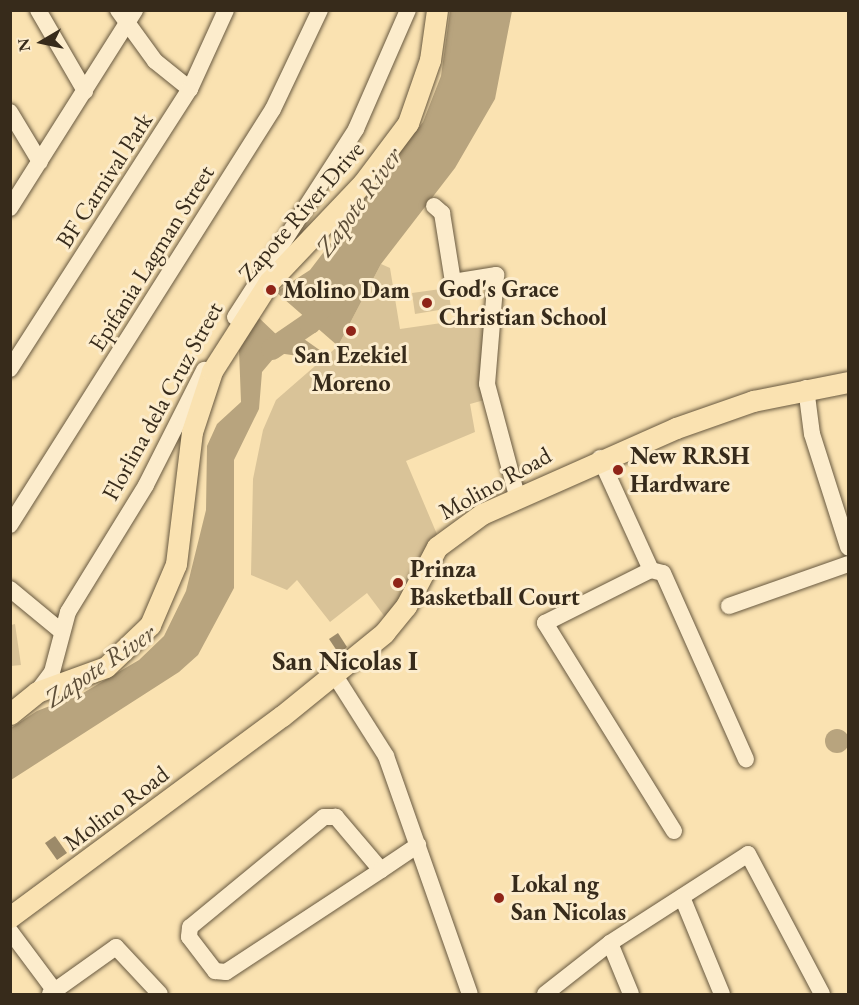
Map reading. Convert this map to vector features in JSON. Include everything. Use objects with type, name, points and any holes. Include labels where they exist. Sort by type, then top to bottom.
[{"type":"main road","name":"Zapote River Drive","points":[[10,714],[37,692],[106,667],[150,625],[180,546],[192,432],[212,371],[268,282],[341,207],[417,105],[437,10]]},
{"type":"main road","name":"Molino Road","points":[[10,916],[334,674],[393,624],[443,540],[517,496],[600,458],[717,413],[806,388],[849,382]]},
{"type":"street","points":[[38,10],[85,91]]},
{"type":"street","points":[[118,10],[126,29],[190,89]]},
{"type":"street","points":[[10,208],[126,29],[135,10]]},
{"type":"street","name":"BF Carnival Park","points":[[10,369],[190,89],[226,10]]},
{"type":"street","name":"Epifania Lagman Street","points":[[10,525],[273,109],[320,10]]},
{"type":"street","name":"Florlina dela Cruz Street","points":[[37,692],[52,672],[62,632],[216,347],[356,129],[408,10]]},
{"type":"street","points":[[10,112],[40,162]]},
{"type":"street","points":[[434,206],[442,213],[453,282],[496,275],[487,384],[517,496]]},
{"type":"street","points":[[806,388],[812,434],[849,548]]},
{"type":"street","points":[[600,458],[651,570]]},
{"type":"street","points":[[729,606],[849,564]]},
{"type":"street","points":[[674,831],[545,623],[651,570],[663,573],[746,759]]},
{"type":"street","points":[[10,589],[62,632]]},
{"type":"street","points":[[334,674],[376,733],[470,994]]},
{"type":"street","points":[[381,870],[336,816],[324,817],[190,927],[189,937],[215,971],[226,972],[381,870],[418,845]]},
{"type":"street","points":[[545,994],[610,943],[748,854],[822,994]]},
{"type":"street","points":[[682,897],[722,994]]},
{"type":"street","points":[[10,931],[54,994],[116,947],[160,994]]},
{"type":"street","points":[[610,943],[631,994]]},
{"type":"shaded area","points":[[450,11],[512,11],[495,99],[455,168],[381,264],[338,346],[276,292],[310,270],[423,122],[441,76]]},
{"type":"shaded area","points":[[381,264],[390,268],[400,329],[490,316],[488,399],[470,404],[475,432],[406,461],[439,539],[388,621],[367,593],[330,622],[297,580],[287,590],[251,575],[253,479],[263,430],[276,400],[338,346]]},
{"type":"shaded area","points":[[448,288],[451,308],[415,314],[412,293]]},
{"type":"shaded area","points":[[258,317],[278,336],[287,327],[321,351],[305,357],[278,353],[262,372],[259,409],[234,460],[234,588],[198,655],[179,672],[11,780],[11,728],[37,711],[83,693],[139,660],[164,636],[186,591],[206,510],[207,446],[217,424],[241,402],[239,350]]},
{"type":"shaded area","points":[[15,624],[21,665],[11,666],[11,625]]},
{"type":"shaded area","points":[[837,729],[842,730],[848,736],[848,746],[842,752],[837,753],[832,752],[826,746],[825,741],[826,736],[832,730]]},
{"type":"building","points":[[338,633],[347,647],[339,654],[329,639]]},
{"type":"building","points":[[55,836],[67,853],[57,860],[45,843]]},
{"type":"waterway","name":"Zapote River","points":[[272,349],[310,323],[329,297]]},
{"type":"place","name":"Molino Dam","points":[[271,290]]},
{"type":"place","name":"God's Grace Christian School","points":[[427,303]]},
{"type":"place","name":"San Ezekiel Moreno","points":[[351,331]]},
{"type":"place","name":"New RRSH Hardware","points":[[618,470]]},
{"type":"place","name":"Prinza Basketball Court","points":[[398,583]]},
{"type":"place","name":"Lokal ng San Nicolas","points":[[499,898]]},
{"type":"district","name":"San Nicolas I","points":[[345,661]]}]
